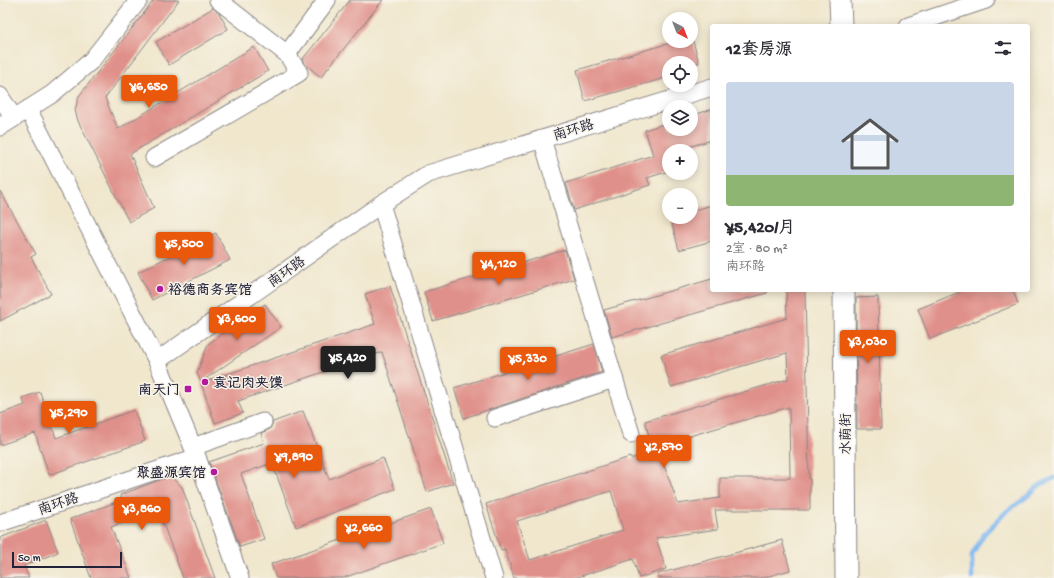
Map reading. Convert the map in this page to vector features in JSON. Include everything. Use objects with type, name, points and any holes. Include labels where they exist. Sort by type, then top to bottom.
[{"type":"main road","points":[[840,0],[841,24]]},
{"type":"main road","name":"水荫街","points":[[844,292],[846,578]]},
{"type":"street","points":[[0,127],[52,94],[91,61],[139,0]]},
{"type":"street","points":[[154,158],[299,73],[287,54],[218,0]]},
{"type":"street","points":[[287,54],[327,0]]},
{"type":"street","points":[[914,24],[986,0]]},
{"type":"street","name":"南环路","points":[[157,361],[382,204],[428,174],[710,88]]},
{"type":"street","points":[[2,98],[21,114],[157,361],[195,452],[240,578]]},
{"type":"street","points":[[542,139],[631,434]]},
{"type":"street","points":[[382,204],[494,578]]},
{"type":"street","points":[[495,418],[614,379]]},
{"type":"street","name":"南环路","points":[[0,523],[195,452],[263,422]]},
{"type":"building","points":[[154,0],[179,0],[105,98],[118,129],[254,47],[268,71],[130,154],[154,208],[129,222],[78,121],[75,110],[79,96]]},
{"type":"building","points":[[350,0],[383,0],[321,77],[302,60]]},
{"type":"building","points":[[213,8],[219,13],[228,29],[169,65],[156,42]]},
{"type":"building","points":[[662,45],[662,48],[695,48],[697,56],[662,56],[662,79],[585,101],[577,70]]},
{"type":"building","points":[[710,110],[710,141],[698,144],[662,144],[662,173],[647,178],[650,185],[574,210],[566,183],[653,155],[645,130],[662,124],[662,136],[698,136],[698,114]]},
{"type":"building","points":[[0,191],[36,254],[31,257],[51,294],[0,321]]},
{"type":"building","points":[[710,206],[710,242],[679,250],[672,224],[698,224],[698,209]]},
{"type":"building","points":[[216,233],[230,260],[152,300],[138,272]]},
{"type":"building","points":[[565,250],[574,279],[433,321],[424,292]]},
{"type":"building","points":[[710,280],[710,292],[767,292],[612,337],[604,310]]},
{"type":"building","points":[[390,286],[453,483],[427,492],[382,352],[238,401],[243,413],[215,423],[201,383],[375,324],[365,294]]},
{"type":"building","points":[[786,292],[805,292],[810,510],[715,510],[718,529],[656,538],[666,569],[639,578],[633,559],[575,578],[514,578],[505,549],[501,550],[486,504],[630,457],[631,459],[658,449],[678,504],[720,498],[720,478],[790,478],[789,407],[652,447],[645,421],[788,379],[787,353],[671,387],[661,355],[787,318]],"holes":[[[611,491],[623,530],[530,560],[517,521]]]},
{"type":"building","points":[[959,292],[1014,292],[1018,304],[930,339],[918,309]]},
{"type":"building","points":[[878,297],[881,429],[857,429],[856,298]]},
{"type":"building","points":[[265,304],[281,327],[201,382],[197,373],[208,344]]},
{"type":"building","points":[[594,344],[602,372],[464,418],[454,388]]},
{"type":"building","points":[[40,392],[56,438],[134,410],[145,441],[49,475],[35,433],[0,445],[0,414],[25,405],[22,398]]},
{"type":"building","points":[[303,411],[329,479],[383,458],[395,489],[296,527],[272,463],[241,474],[264,539],[240,547],[209,462],[264,443],[261,433],[270,429],[273,422]]},
{"type":"building","points":[[170,476],[182,487],[215,578],[183,578],[158,510],[111,527],[131,578],[91,578],[70,519],[122,500],[120,495]]},
{"type":"building","points":[[431,509],[443,543],[343,578],[276,578],[271,564]]},
{"type":"building","points":[[46,520],[58,552],[24,566],[29,578],[0,578],[0,538]]},
{"type":"building","points":[[782,540],[790,570],[762,578],[658,578],[658,574]]},
{"type":"waterway","points":[[972,578],[972,555],[984,534],[1007,511],[1040,485],[1054,478]]},
{"type":"place","name":"裕德商务宾馆","points":[[160,289]]},
{"type":"place","name":"袁记肉夹馍","points":[[205,382]]},
{"type":"place","name":"南天门","points":[[188,389]]},
{"type":"place","name":"聚盛源宾馆","points":[[214,472]]}]
